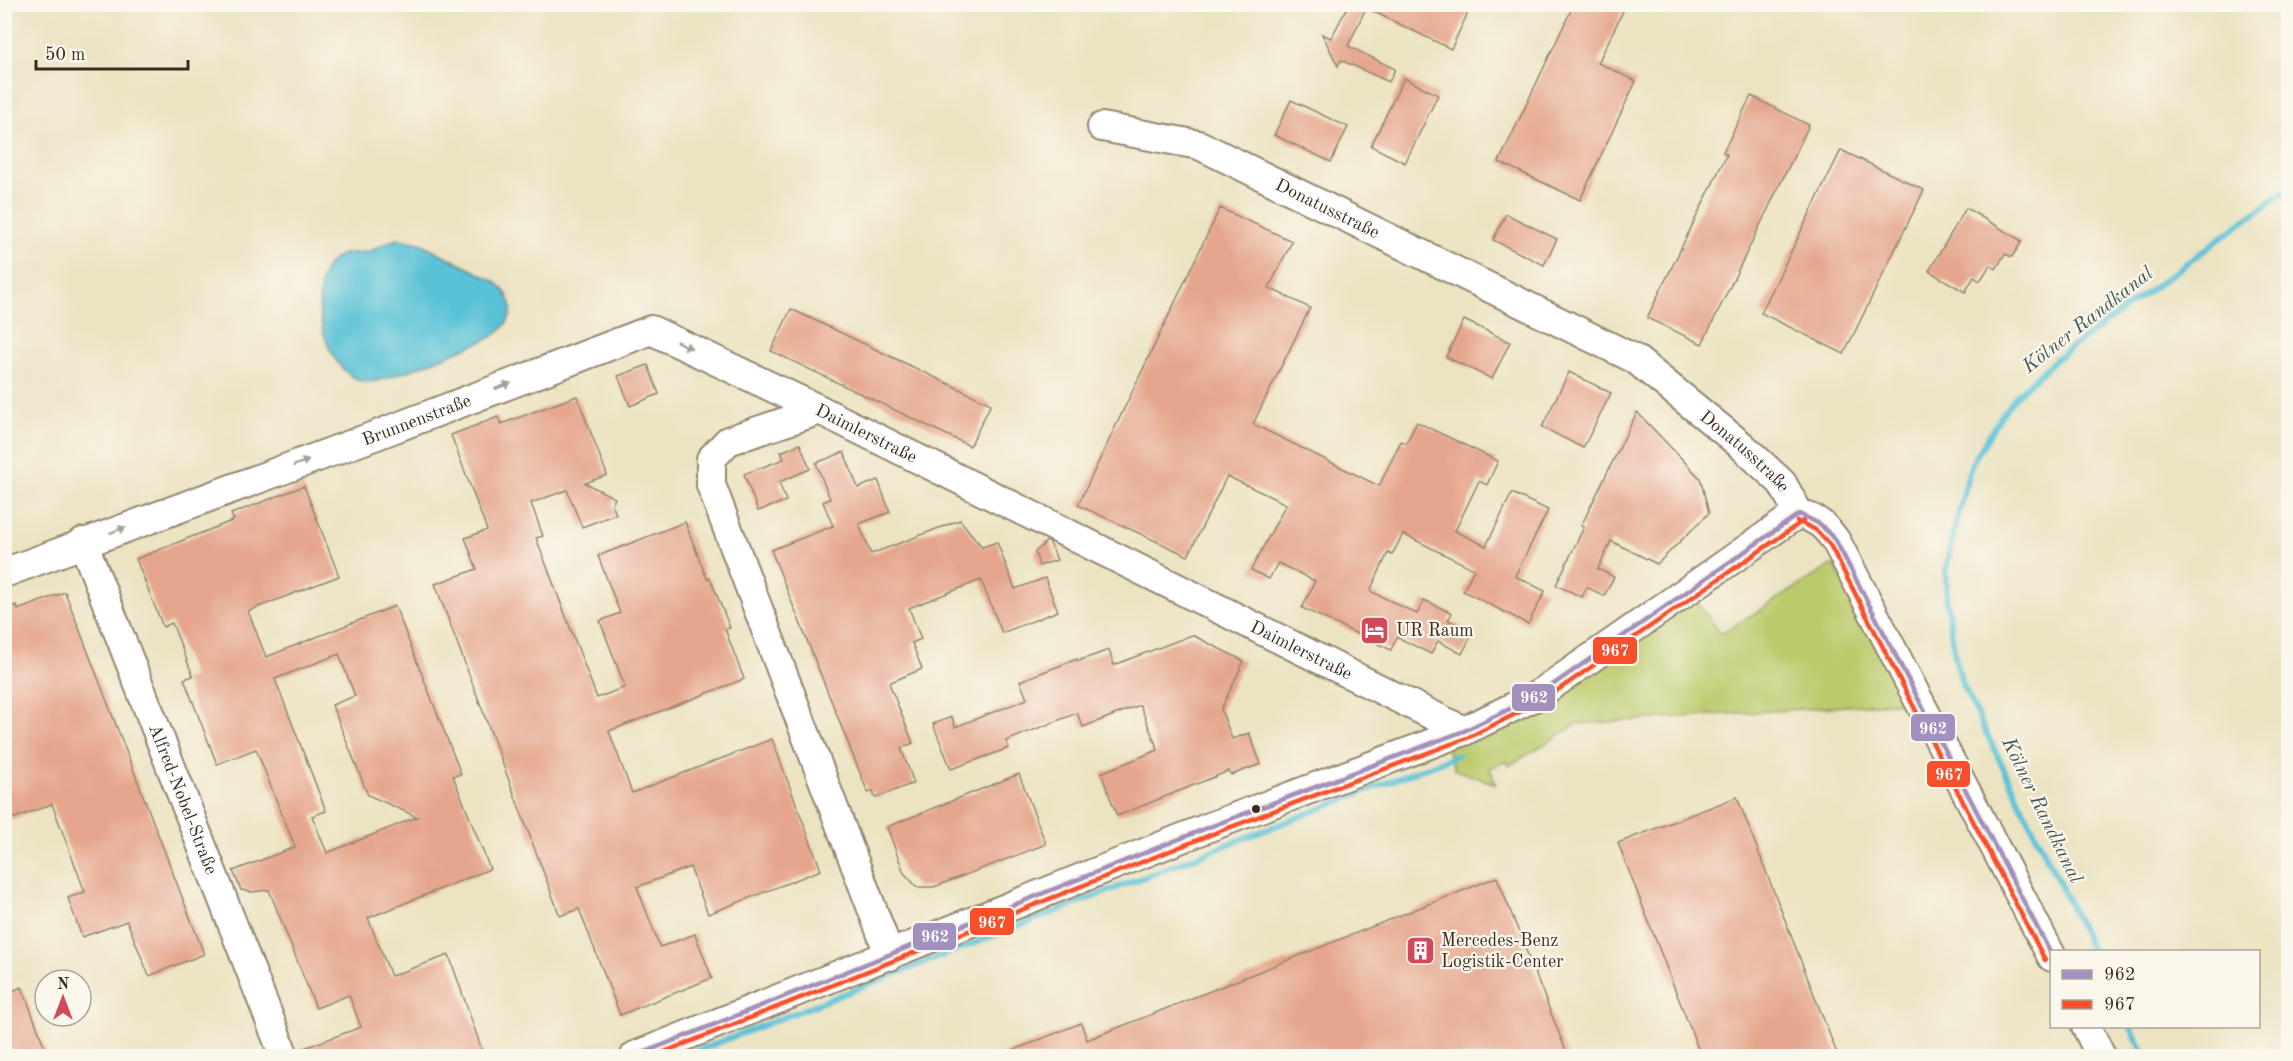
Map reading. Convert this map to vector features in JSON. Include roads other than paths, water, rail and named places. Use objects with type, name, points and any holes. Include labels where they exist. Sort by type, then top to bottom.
[{"type":"street","name":"Donatusstraße","points":[[635,1056],[1212,826],[1464,731],[1538,695],[1799,514],[1782,483],[1741,445],[1635,359],[1199,145],[1102,127]]},
{"type":"street","name":"Brunnenstraße","points":[[4,573],[374,436],[651,330],[820,410]]},
{"type":"street","name":"Daimlerstraße","points":[[890,956],[711,484],[711,459],[728,441],[820,410],[1464,731]]},
{"type":"street","points":[[1799,514],[1825,525],[1836,541],[2050,953]]},
{"type":"street","name":"Alfred-Nobel-Straße","points":[[83,542],[284,1056]]},
{"type":"street","points":[[2087,1028],[2101,1056]]},
{"type":"water","points":[[399,239],[420,243],[496,282],[511,304],[510,318],[492,337],[408,371],[366,382],[352,377],[340,366],[330,351],[320,314],[319,296],[322,279],[328,265],[338,256],[370,251]]},
{"type":"waterway","name":"Kölner Randkanal","points":[[2092,950],[1962,683],[1955,657],[1947,602],[1946,571],[1971,465],[2016,396],[2056,359],[2288,189]]},
{"type":"waterway","points":[[684,1056],[1458,755]]},
{"type":"waterway","name":"Kölner Randkanal","points":[[2131,1028],[2145,1056]]},
{"type":"place","name":"UR Raum","points":[[1375,630]]},
{"type":"place","name":"Mercedes-Benz Logistik-Center","points":[[1420,950]]}]
